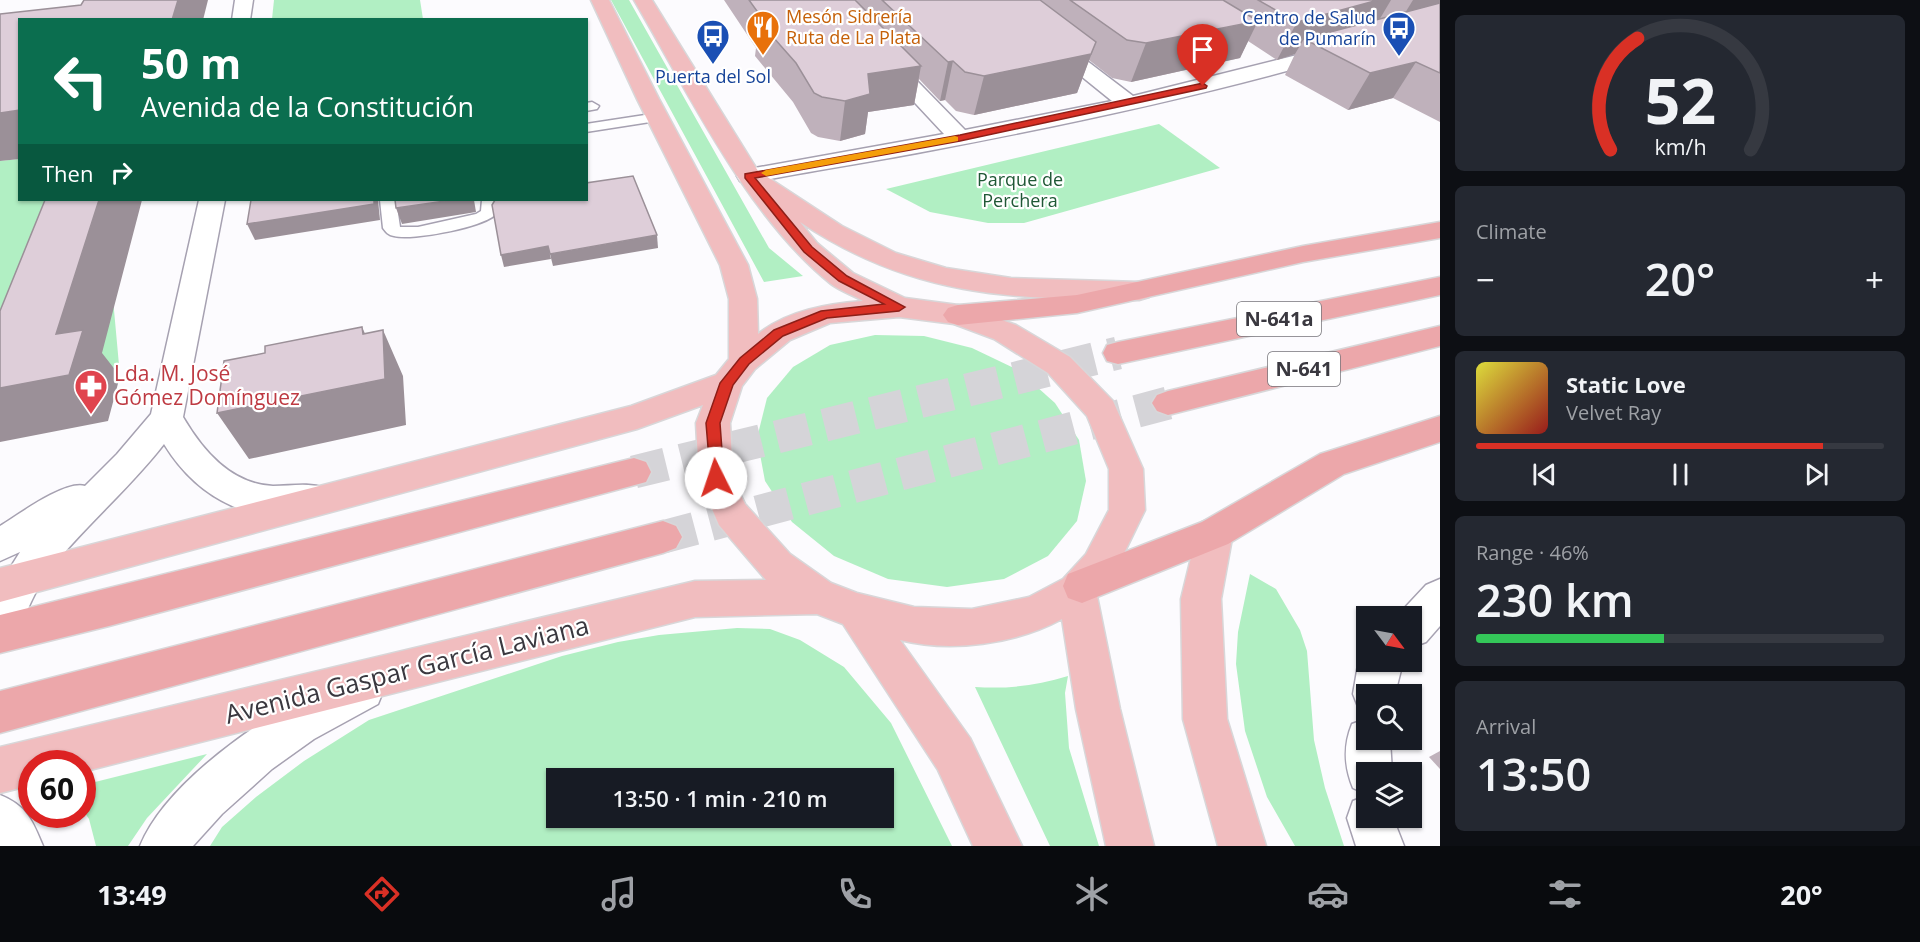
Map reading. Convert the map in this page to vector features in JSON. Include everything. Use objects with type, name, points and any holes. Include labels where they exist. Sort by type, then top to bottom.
[{"type":"highway","points":[[958,315],[1077,304],[1303,254],[1440,230]]},
{"type":"highway","name":"N-641a","points":[[1118,353],[1440,286]]},
{"type":"highway","name":"N-641","points":[[1168,403],[1440,336]]},
{"type":"highway","points":[[1080,588],[1215,533],[1332,464],[1440,429]]},
{"type":"highway","points":[[0,634],[634,472]]},
{"type":"highway","points":[[0,712],[663,537]]},
{"type":"main road","points":[[12,581],[637,417],[736,372],[779,333],[825,314],[899,307],[958,315],[1005,332],[1059,366],[1101,410],[1126,469],[1127,510],[1099,566],[1080,588],[1036,613],[972,628],[914,625],[857,612],[817,596],[777,566],[732,514],[716,478],[713,423],[736,372],[743,299],[734,265],[655,113],[600,0]]},
{"type":"main road","points":[[643,0],[749,176],[808,249],[843,279],[899,307]]},
{"type":"main road","points":[[749,176],[840,236],[886,259],[934,275],[1043,289],[1139,291]]},
{"type":"main road","points":[[1215,533],[1201,599],[1205,719],[1242,846]]},
{"type":"main road","points":[[1080,588],[1098,710],[1130,846]]},
{"type":"main road","name":"Avenida Gaspar García Laviana","points":[[0,770],[695,599],[817,596]]},
{"type":"main road","points":[[857,612],[954,754],[998,846]]},
{"type":"street","points":[[241,18],[244,0]]},
{"type":"street","points":[[828,0],[960,138]]},
{"type":"street","points":[[996,0],[1128,104]]},
{"type":"street","points":[[749,176],[960,138],[1128,104],[1274,69],[1353,46]]},
{"type":"street","points":[[1255,57],[1274,69]]},
{"type":"street","points":[[0,627],[12,581],[129,464],[166,418],[212,201]]},
{"type":"street","points":[[166,418],[182,446],[195,462],[231,491],[262,499],[329,498]]},
{"type":"street","points":[[0,545],[129,464]]},
{"type":"street","points":[[1422,617],[1440,597]]},
{"type":"street","points":[[164,846],[174,831],[214,791],[262,750],[291,729],[385,676]]},
{"type":"street","points":[[0,818],[14,834],[19,846]]},
{"type":"street","points":[[1374,828],[1380,846]]},
{"type":"lane","points":[[588,110],[655,113]]},
{"type":"lane","points":[[588,128],[655,113]]},
{"type":"lane","points":[[388,201],[390,228],[396,232],[418,232],[481,218],[489,213],[490,201]]},
{"type":"green space","points":[[274,0],[420,0],[423,18],[272,18]]},
{"type":"green space","points":[[611,0],[629,0],[769,248],[803,276],[764,282]]},
{"type":"green space","name":"Parque de Perchera","points":[[1159,124],[1220,168],[1024,223],[988,223],[930,212],[886,189]]},
{"type":"green space","points":[[18,159],[18,201],[104,201],[120,376],[0,399],[0,161]]},
{"type":"green space","points":[[875,335],[924,336],[972,348],[1018,370],[1055,403],[1079,440],[1086,481],[1077,521],[1048,556],[1004,579],[947,587],[888,579],[834,556],[792,522],[765,481],[757,438],[767,398],[793,367],[830,345]]},
{"type":"green space","points":[[1250,574],[1276,589],[1300,630],[1307,651],[1314,740],[1325,788],[1344,846],[1295,846],[1267,797],[1245,731],[1236,664],[1238,632]]},
{"type":"green space","points":[[737,628],[770,629],[800,640],[844,667],[891,723],[952,846],[210,846],[222,827],[256,797],[304,761],[369,720],[562,656],[618,642],[659,635]]},
{"type":"green space","points":[[1068,676],[1065,693],[1069,748],[1099,846],[1050,846],[975,687],[1022,686]]},
{"type":"green space","points":[[207,754],[147,818],[128,846],[96,846],[91,828],[96,828],[96,782]]},
{"type":"building","points":[[84,0],[178,0],[173,18],[18,18],[18,110],[0,113],[0,14],[81,5]]},
{"type":"building","points":[[749,0],[855,0],[921,66],[868,74],[870,94],[845,101],[822,97],[814,93],[796,63],[757,19],[762,18]]},
{"type":"building","points":[[882,0],[1040,0],[1096,42],[1091,54],[984,76],[965,72],[953,61],[948,62]]},
{"type":"building","points":[[1070,0],[1223,0],[1258,21],[1146,43],[1127,40]]},
{"type":"building","points":[[1258,0],[1378,0],[1297,22]]},
{"type":"building","points":[[1440,3],[1440,73],[1416,62],[1370,73],[1304,39]]},
{"type":"building","points":[[633,176],[657,235],[550,254],[548,246],[501,255],[492,205],[494,201],[588,201],[588,183]]},
{"type":"building","points":[[45,201],[99,201],[56,334],[83,330],[69,375],[0,388],[0,311]]},
{"type":"building","points":[[251,201],[374,201],[374,204],[247,224]]},
{"type":"building","points":[[395,201],[445,201],[396,208]]},
{"type":"building","points":[[362,327],[363,334],[383,330],[385,379],[217,413],[224,361],[265,353],[265,346]]},
{"type":"tunnel","points":[[634,472],[1118,353]]},
{"type":"tunnel","points":[[663,537],[1168,403]]},
{"type":"slow traffic","points":[[766,173],[955,139]]},
{"type":"place","name":"Mesón Sidrería Ruta de La Plata","points":[[763,56]]},
{"type":"place","name":"Centro de Salud de Pumarín","points":[[1399,57]]},
{"type":"place","name":"Puerta del Sol","points":[[713,65]]},
{"type":"place","name":"Lda. M. José Gómez Domínguez","points":[[91,415]]},
{"type":"route","points":[[716,478],[713,423],[727,383],[744,361],[779,333],[825,314],[899,307],[843,279],[808,249],[749,176],[960,138],[1128,104],[1203,86]]}]
